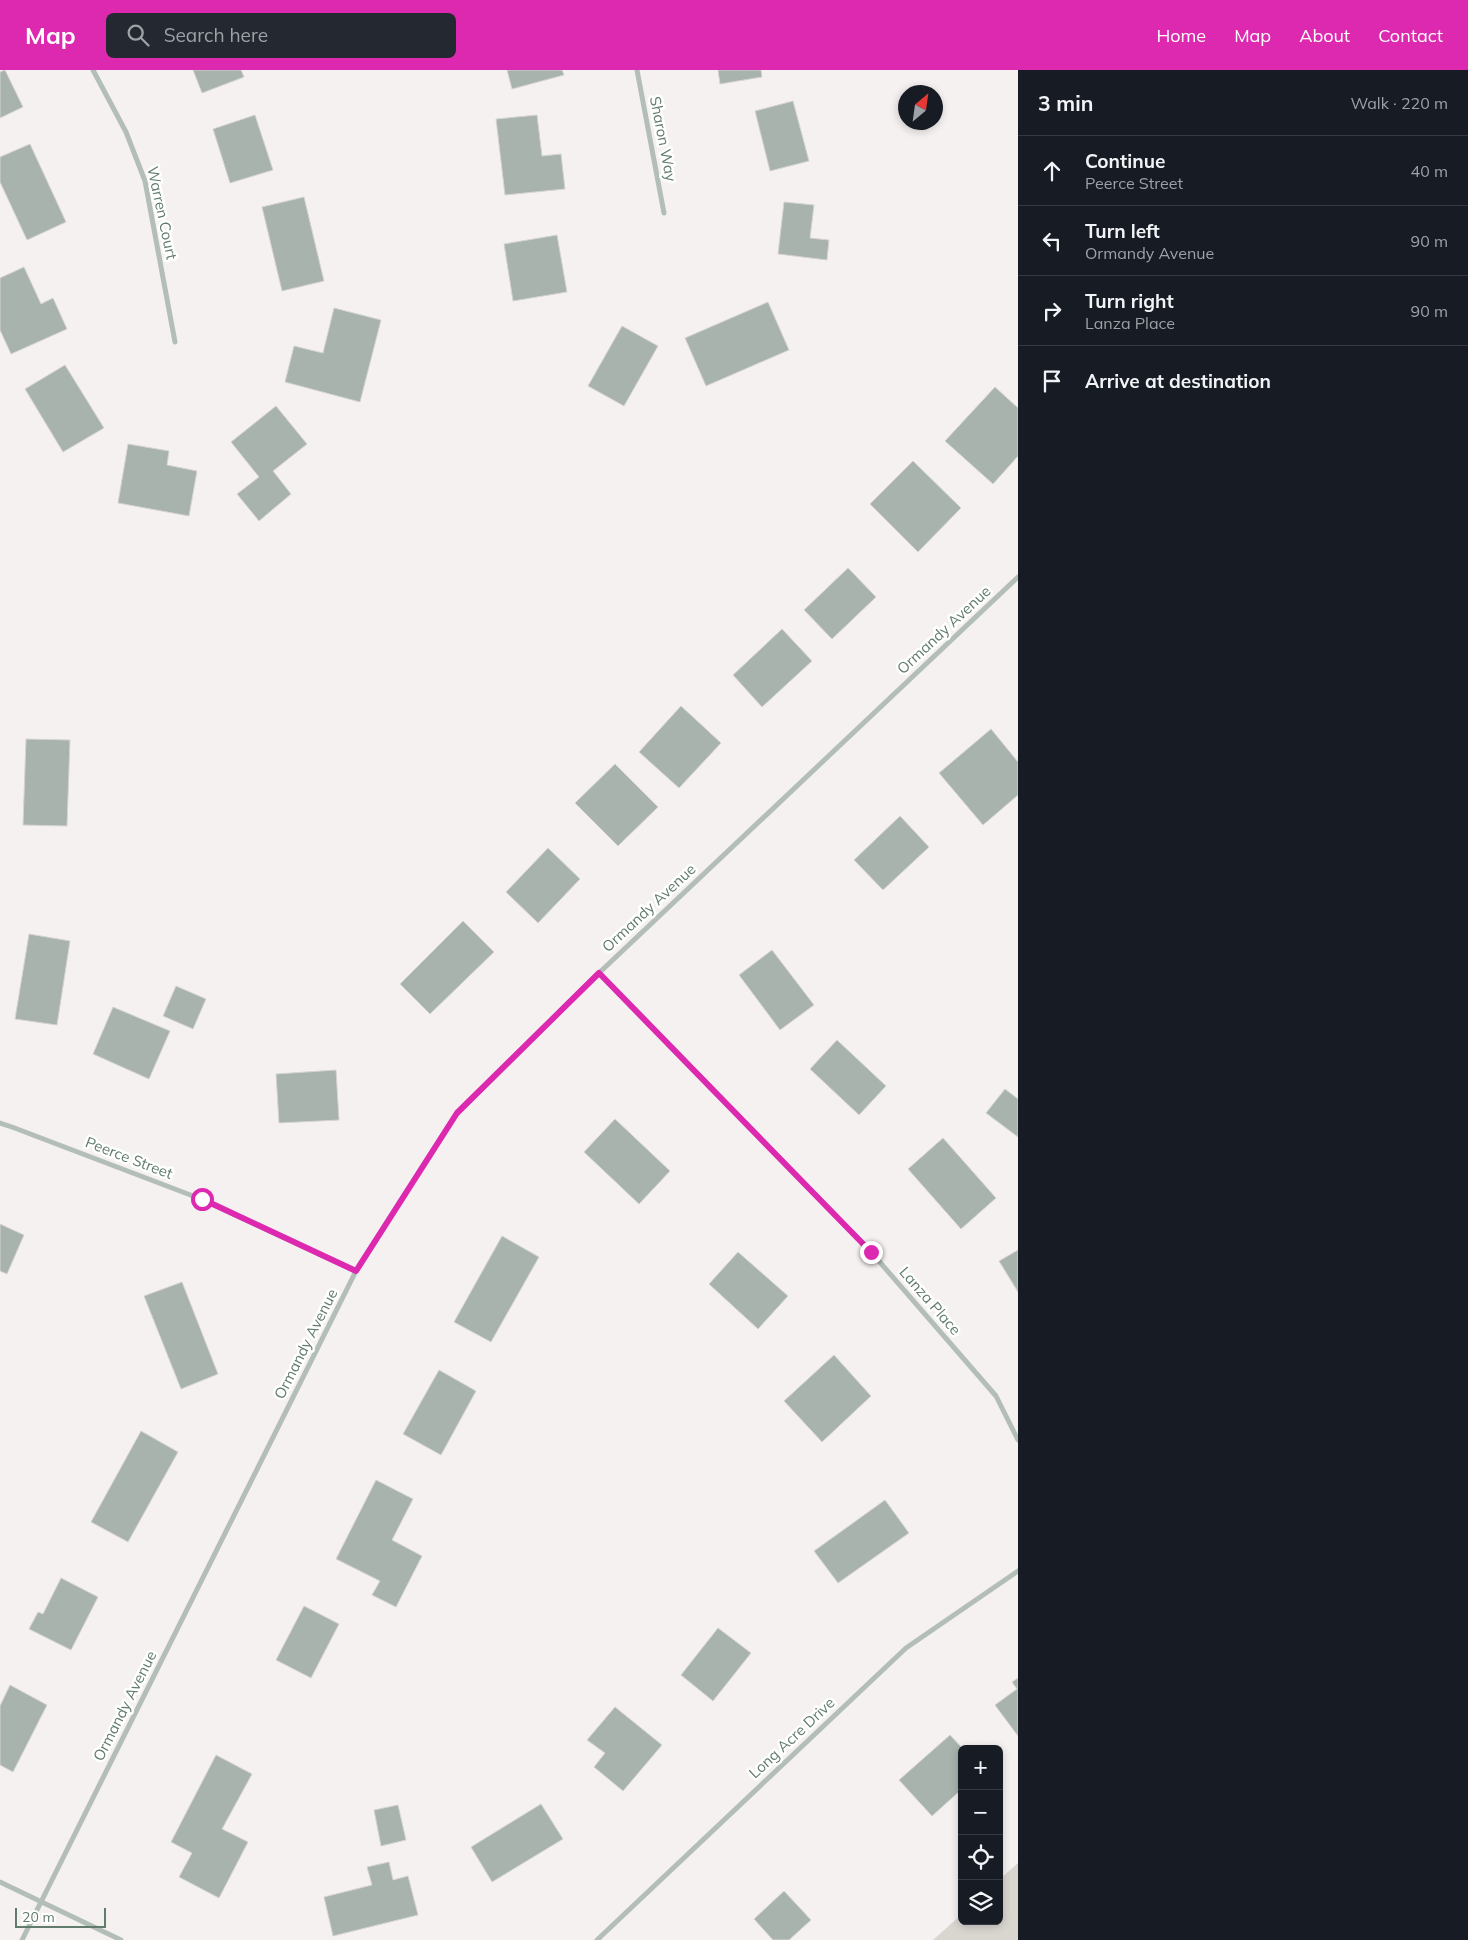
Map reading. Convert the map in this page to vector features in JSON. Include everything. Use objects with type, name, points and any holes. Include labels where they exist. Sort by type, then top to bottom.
[{"type":"street","name":"Warren Court","points":[[93,70],[126,132],[145,181],[174,342]]},
{"type":"street","name":"Sharon Way","points":[[637,70],[664,213]]},
{"type":"street","name":"Ormandy Avenue","points":[[22,1940],[356,1271],[457,1113],[599,973],[1018,577]]},
{"type":"street","name":"Lanza Place","points":[[599,973],[871,1252],[996,1396],[1018,1440]]},
{"type":"street","name":"Peerce Street","points":[[0,1123],[202,1199],[356,1271]]},
{"type":"street","name":"Long Acre Drive","points":[[597,1940],[906,1648],[1018,1571]]},
{"type":"street","points":[[0,1882],[121,1940]]},
{"type":"shaded area","points":[[1018,1863],[1018,1940],[933,1940],[958,1918],[958,1925],[1003,1925],[1003,1876]]},
{"type":"building","points":[[5,70],[23,107],[0,118],[0,72]]},
{"type":"building","points":[[193,70],[241,70],[244,77],[202,93]]},
{"type":"building","points":[[507,70],[562,70],[564,75],[512,89]]},
{"type":"building","points":[[718,70],[761,70],[762,77],[720,84]]},
{"type":"building","points":[[793,101],[809,161],[770,171],[755,111]]},
{"type":"building","points":[[255,115],[273,170],[230,183],[213,129]]},
{"type":"building","points":[[537,115],[542,156],[561,154],[565,189],[505,195],[496,119]]},
{"type":"building","points":[[30,144],[66,222],[27,240],[0,182],[0,157]]},
{"type":"building","points":[[304,197],[324,281],[282,291],[262,207]]},
{"type":"building","points":[[784,202],[814,205],[810,238],[829,240],[827,260],[778,254]]},
{"type":"building","points":[[557,235],[567,292],[513,301],[504,244]]},
{"type":"building","points":[[24,267],[41,304],[53,298],[67,329],[11,354],[0,330],[0,278]]},
{"type":"building","points":[[768,302],[789,350],[706,386],[685,338]]},
{"type":"building","points":[[334,308],[381,320],[360,402],[285,382],[294,346],[323,353]]},
{"type":"building","points":[[622,326],[658,346],[624,406],[588,386]]},
{"type":"building","points":[[65,365],[104,428],[63,452],[25,389]]},
{"type":"building","points":[[995,387],[1018,408],[1018,456],[993,484],[945,441]]},
{"type":"building","points":[[276,406],[307,444],[273,471],[291,494],[259,521],[237,494],[259,477],[231,442]]},
{"type":"building","points":[[128,444],[169,451],[167,465],[197,471],[189,516],[118,503]]},
{"type":"building","points":[[913,461],[961,508],[918,552],[870,504]]},
{"type":"building","points":[[848,568],[876,597],[832,639],[804,610]]},
{"type":"building","points":[[782,629],[812,661],[762,707],[733,675]]},
{"type":"building","points":[[681,706],[721,743],[679,788],[639,752]]},
{"type":"building","points":[[991,729],[1018,762],[1018,795],[983,825],[939,773]]},
{"type":"building","points":[[26,739],[70,740],[67,826],[23,825]]},
{"type":"building","points":[[615,764],[658,807],[618,846],[575,803]]},
{"type":"building","points":[[900,816],[929,847],[883,890],[854,860]]},
{"type":"building","points":[[548,848],[580,879],[538,923],[506,892]]},
{"type":"building","points":[[463,921],[494,952],[430,1014],[400,984]]},
{"type":"building","points":[[29,934],[70,941],[57,1025],[15,1019]]},
{"type":"building","points":[[772,950],[814,1005],[780,1030],[739,975]]},
{"type":"building","points":[[176,986],[206,999],[193,1029],[163,1016]]},
{"type":"building","points":[[113,1007],[170,1031],[149,1079],[93,1054]]},
{"type":"building","points":[[837,1040],[886,1086],[859,1115],[810,1069]]},
{"type":"building","points":[[336,1070],[339,1120],[279,1123],[276,1074]]},
{"type":"building","points":[[1005,1089],[1018,1099],[1018,1137],[986,1113]]},
{"type":"building","points":[[615,1119],[670,1171],[639,1204],[584,1152]]},
{"type":"building","points":[[943,1138],[996,1198],[961,1229],[908,1169]]},
{"type":"building","points":[[0,1224],[24,1235],[7,1274],[0,1271]]},
{"type":"building","points":[[502,1236],[539,1257],[491,1342],[454,1322]]},
{"type":"building","points":[[1018,1250],[1018,1292],[999,1261]]},
{"type":"building","points":[[738,1252],[788,1296],[758,1329],[709,1284]]},
{"type":"building","points":[[182,1282],[218,1374],[181,1389],[144,1296]]},
{"type":"building","points":[[834,1355],[871,1396],[822,1442],[784,1401]]},
{"type":"building","points":[[439,1370],[476,1391],[441,1455],[403,1434]]},
{"type":"building","points":[[141,1431],[178,1452],[128,1542],[91,1522]]},
{"type":"building","points":[[376,1480],[413,1499],[392,1540],[422,1556],[396,1607],[372,1595],[380,1581],[336,1559]]},
{"type":"building","points":[[885,1500],[909,1533],[838,1583],[814,1551]]},
{"type":"building","points":[[61,1578],[98,1597],[71,1650],[29,1629],[38,1612],[43,1614]]},
{"type":"building","points":[[304,1606],[339,1624],[311,1678],[276,1660]]},
{"type":"building","points":[[718,1628],[751,1653],[713,1701],[681,1675]]},
{"type":"building","points":[[1018,1678],[1018,1736],[995,1705],[1017,1689],[1012,1682]]},
{"type":"building","points":[[10,1685],[47,1705],[13,1772],[0,1765],[0,1706]]},
{"type":"building","points":[[615,1707],[662,1745],[623,1791],[594,1767],[605,1753],[587,1740]]},
{"type":"building","points":[[950,1735],[959,1745],[958,1793],[932,1816],[899,1780]]},
{"type":"building","points":[[216,1755],[252,1774],[222,1829],[248,1842],[219,1898],[179,1877],[192,1853],[171,1842]]},
{"type":"building","points":[[541,1804],[563,1839],[492,1882],[471,1847]]},
{"type":"building","points":[[398,1805],[406,1840],[381,1846],[374,1810]]},
{"type":"building","points":[[389,1862],[393,1880],[408,1876],[418,1915],[333,1936],[324,1897],[372,1885],[367,1867]]},
{"type":"building","points":[[784,1891],[811,1920],[789,1940],[773,1940],[754,1919]]},
{"type":"route","points":[[202,1199],[356,1271],[457,1113],[599,973],[871,1252]]}]
